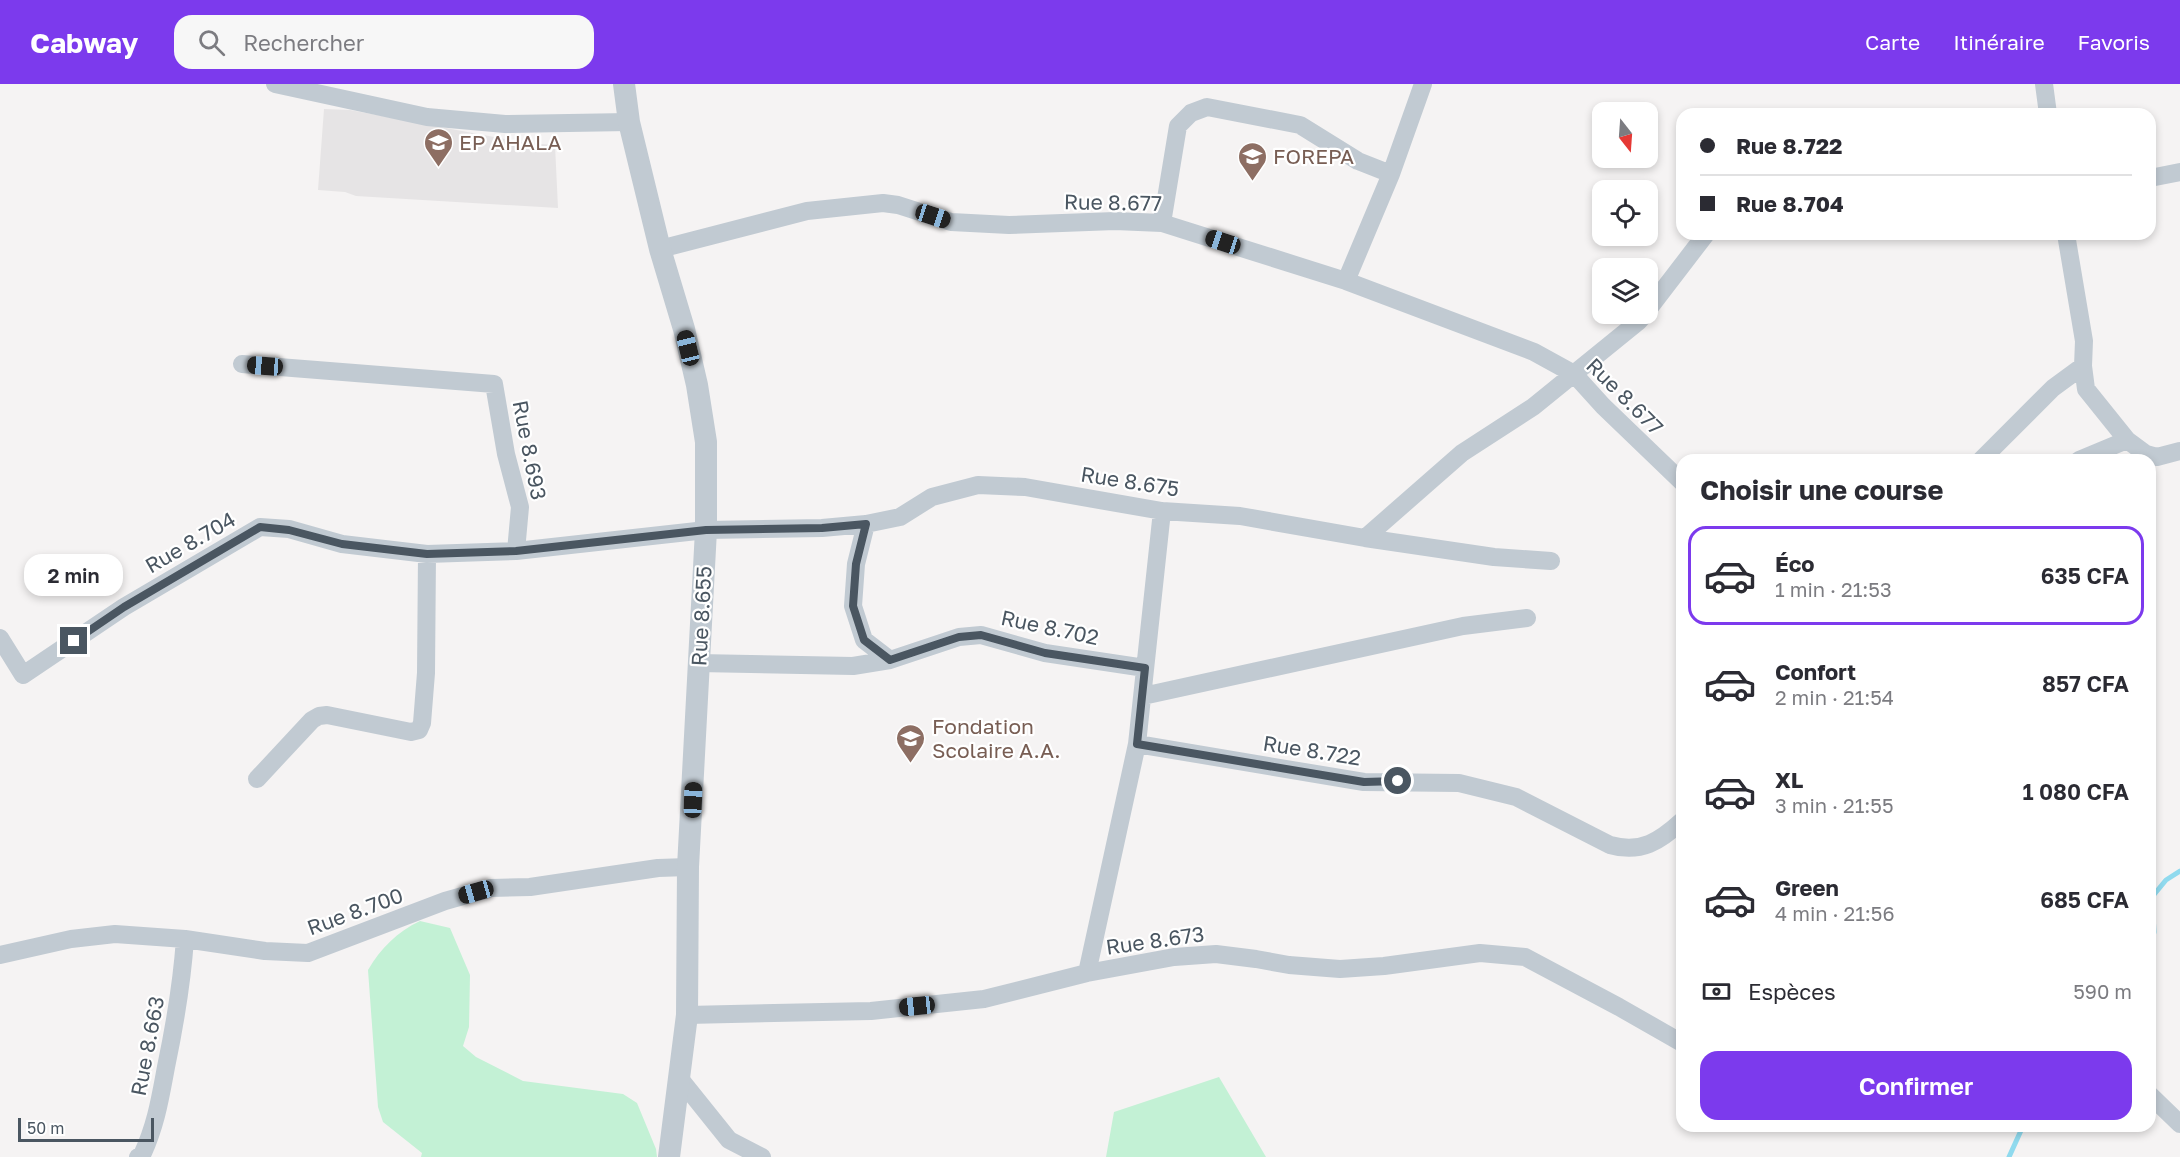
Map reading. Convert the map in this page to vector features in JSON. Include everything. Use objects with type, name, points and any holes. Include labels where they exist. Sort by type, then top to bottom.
[{"type":"street","points":[[275,84],[427,117],[506,124],[629,122]]},
{"type":"street","name":"Rue 8.655","points":[[624,84],[629,122],[697,385],[706,442],[706,530],[688,867],[687,1015],[669,1157]]},
{"type":"street","points":[[1346,281],[1391,174],[1423,84]]},
{"type":"street","points":[[2044,84],[2047,108]]},
{"type":"street","points":[[1162,223],[1178,126],[1191,113],[1207,107],[1300,125],[1358,161],[1391,174]]},
{"type":"street","points":[[2156,177],[2180,172]]},
{"type":"street","name":"Rue 8.677","points":[[660,249],[807,211],[883,202],[951,222],[1009,225],[1115,221],[1162,223],[1346,281],[1534,352],[1574,374],[1603,406],[1676,477]]},
{"type":"street","points":[[1658,296],[1701,240]]},
{"type":"street","points":[[2067,240],[2084,341],[2083,366],[2086,389],[2127,440],[2146,454]]},
{"type":"street","points":[[1365,538],[1462,453],[1533,407],[1635,324]]},
{"type":"street","name":"Rue 8.693","points":[[242,364],[494,384],[506,454],[520,507],[516,551]]},
{"type":"street","points":[[1987,454],[2053,388],[2083,366]]},
{"type":"street","points":[[2093,454],[2127,440]]},
{"type":"street","points":[[2156,457],[2180,451]]},
{"type":"street","name":"Rue 8.675","points":[[706,530],[822,528],[866,524],[900,517],[932,497],[978,485],[1025,487],[1162,511],[1240,516],[1494,557],[1551,561]]},
{"type":"street","points":[[1087,973],[1137,744],[1162,511]]},
{"type":"street","points":[[866,524],[856,564],[853,606],[864,640],[890,660]]},
{"type":"street","name":"Rue 8.704","points":[[0,638],[23,675],[124,607],[260,527],[289,530],[342,544],[427,554],[516,551]]},
{"type":"street","points":[[516,551],[706,530]]},
{"type":"street","points":[[257,779],[312,720],[319,716],[327,715],[411,732],[419,730],[422,723],[426,673],[427,554]]},
{"type":"street","points":[[1143,696],[1462,626],[1527,618]]},
{"type":"street","name":"Rue 8.702","points":[[698,663],[853,666],[890,660],[959,637],[981,635],[1045,653],[1145,668]]},
{"type":"street","name":"Rue 8.722","points":[[1137,744],[1364,782],[1459,783],[1516,797],[1611,845],[1627,850],[1644,846],[1676,826]]},
{"type":"street","name":"Rue 8.700","points":[[0,955],[71,939],[115,934],[185,939],[265,951],[308,953],[445,901],[491,888],[530,887],[658,868],[688,867]]},
{"type":"street","name":"Rue 8.663","points":[[138,1157],[142,1155],[149,1140],[161,1102],[180,993],[185,939]]},
{"type":"street","name":"Rue 8.673","points":[[687,1015],[872,1011],[984,999],[1087,973],[1174,957],[1216,954],[1256,958],[1289,965],[1340,969],[1384,966],[1480,952],[1525,957],[1676,1040]]},
{"type":"street","points":[[680,1079],[729,1140],[762,1157]]},
{"type":"street","points":[[2156,1101],[2180,1124]]},
{"type":"shaded area","name":"EP AHALA","points":[[324,109],[350,110],[526,143],[555,145],[558,208],[356,196],[345,192],[318,190]]},
{"type":"green space","points":[[420,921],[450,928],[470,975],[469,1027],[463,1046],[476,1057],[523,1081],[623,1094],[637,1103],[656,1149],[657,1157],[421,1157],[422,1153],[383,1122],[378,1107],[368,970],[390,941]]},
{"type":"green space","points":[[1219,1077],[1266,1157],[1106,1157],[1114,1112]]},
{"type":"waterway","points":[[2156,892],[2166,880],[2180,871]]},
{"type":"waterway","points":[[2009,1157],[2020,1132]]},
{"type":"place","name":"EP AHALA","points":[[438,168]]},
{"type":"place","name":"FOREPA","points":[[1252,182]]},
{"type":"place","name":"Fondation Scolaire A.A.","points":[[911,764]]},
{"type":"route","points":[[74,641],[124,607],[260,527],[289,530],[342,544],[427,554],[516,551],[706,530],[822,528],[866,524],[856,564],[853,606],[864,640],[890,660],[959,637],[981,635],[1045,653],[1145,668],[1137,744],[1364,782],[1398,781]]}]
